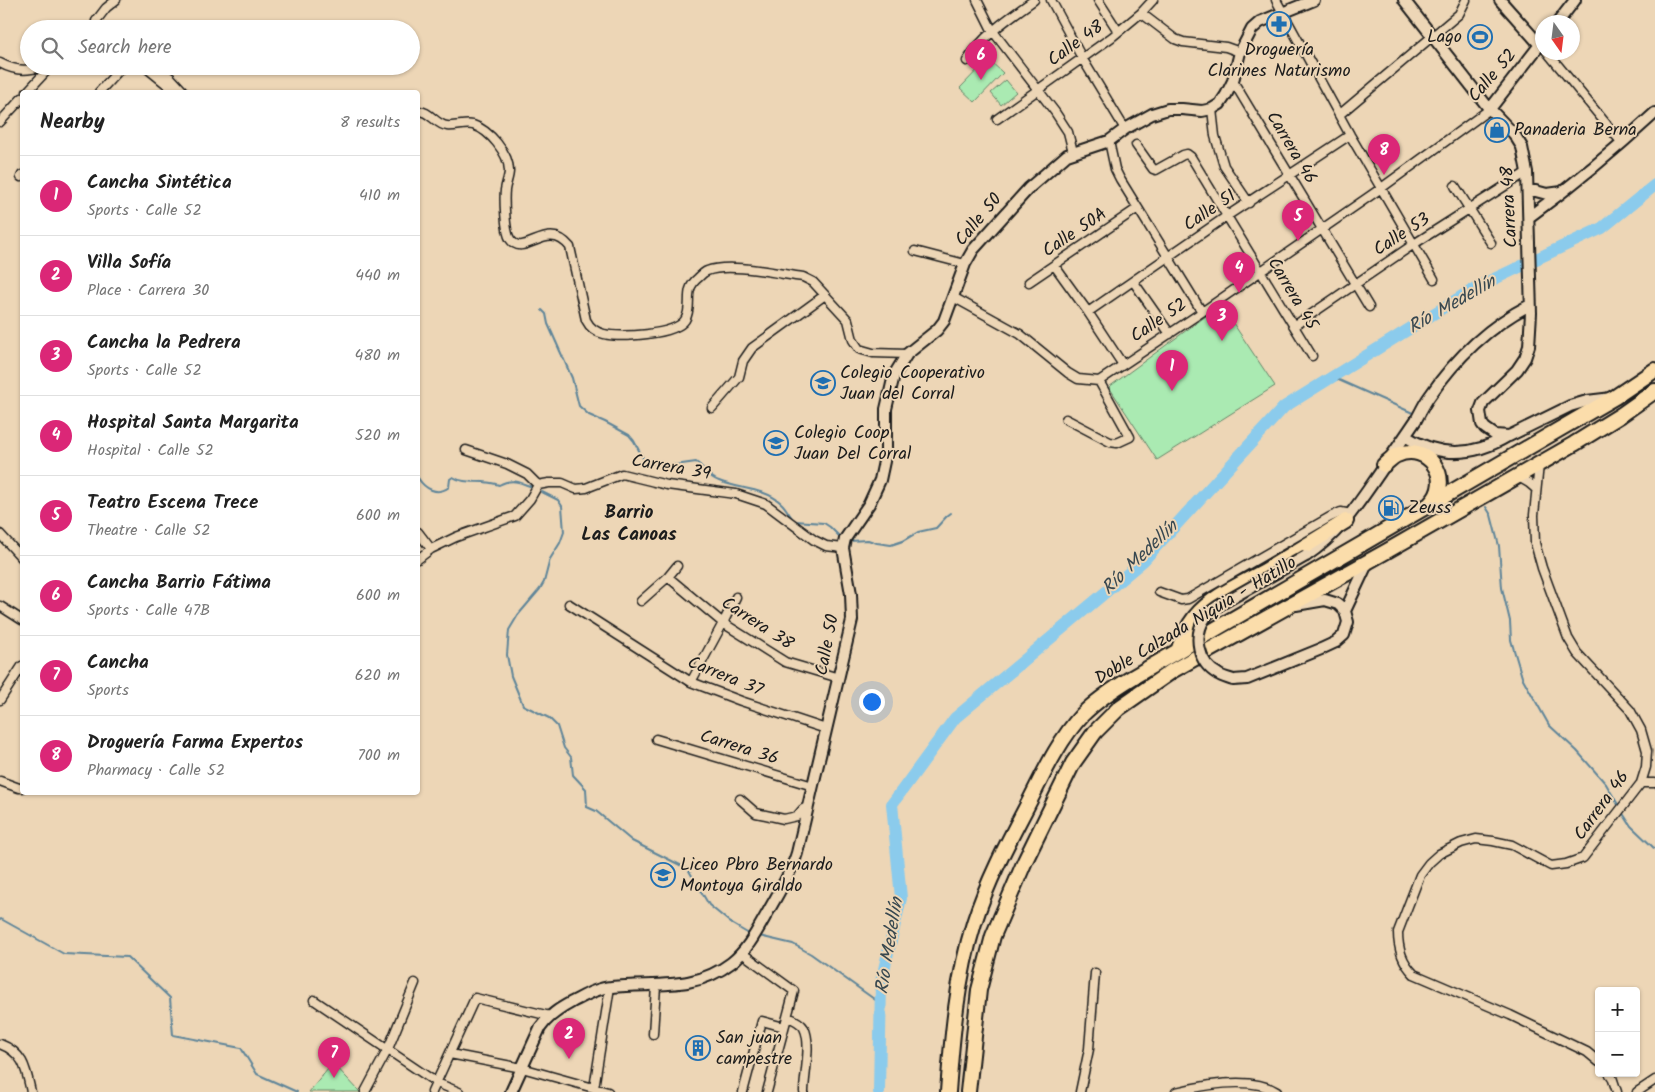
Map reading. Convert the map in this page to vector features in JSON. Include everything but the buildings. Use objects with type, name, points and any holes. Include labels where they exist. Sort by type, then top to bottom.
[{"type":"highway","name":"Doble Calzada Niquia - Hatillo","points":[[948,1092],[957,1006],[974,924],[989,884],[1018,823],[1066,735],[1083,715],[1105,695],[1615,397],[1655,370]]},
{"type":"highway","name":"Doble Calzada Niquia - Hatillo","points":[[968,1092],[979,990],[993,936],[1025,860],[1073,763],[1095,732],[1119,708],[1172,671],[1539,464],[1621,415],[1655,391]]},
{"type":"highway","points":[[1384,465],[1396,456],[1411,452],[1420,453],[1435,464],[1439,473],[1439,492],[1427,506]]},
{"type":"highway","points":[[1178,651],[1186,631],[1204,607],[1349,518]]},
{"type":"street","points":[[96,20],[98,16],[116,0]]},
{"type":"street","points":[[977,0],[992,30],[1055,112],[1068,132],[1073,152]]},
{"type":"street","points":[[967,61],[974,49],[992,30],[1034,0]]},
{"type":"street","points":[[1050,0],[1125,129]]},
{"type":"street","points":[[1098,0],[1118,32]]},
{"type":"street","name":"Calle 48","points":[[997,119],[1118,32],[1141,13],[1152,0]]},
{"type":"street","points":[[1276,0],[1380,189],[1434,279]]},
{"type":"street","points":[[1249,203],[1224,166],[1215,136],[1212,109],[1220,104],[1233,81],[1240,52],[1252,29],[1260,22],[1314,0]]},
{"type":"street","name":"Carrera 48","points":[[1404,0],[1490,109],[1514,134],[1522,147],[1527,172],[1529,217],[1529,346],[1525,358],[1510,377],[1483,402],[1480,411],[1480,418],[1485,428],[1495,435],[1509,436]]},
{"type":"street","points":[[1339,115],[1458,14],[1466,0]]},
{"type":"street","points":[[1500,0],[1535,38]]},
{"type":"street","points":[[1563,15],[1575,0]]},
{"type":"street","points":[[1141,13],[1175,39],[1183,42],[1226,47],[1240,52]]},
{"type":"street","name":"Calle 52","points":[[1099,380],[1170,334],[1380,189],[1490,109],[1535,56]]},
{"type":"street","points":[[1554,60],[1622,143]]},
{"type":"street","points":[[0,63],[20,70]]},
{"type":"street","points":[[29,90],[42,75]]},
{"type":"street","points":[[101,90],[115,75]]},
{"type":"street","points":[[155,75],[174,90]]},
{"type":"street","points":[[167,75],[182,90]]},
{"type":"street","name":"Carrera 46","points":[[1233,81],[1369,307]]},
{"type":"street","points":[[0,122],[20,100]]},
{"type":"street","name":"Calle 50","points":[[511,1092],[540,1028],[560,1008],[591,993],[610,987],[677,984],[700,980],[713,974],[732,962],[742,952],[757,932],[790,872],[797,853],[852,620],[852,594],[843,548],[845,539],[869,504],[880,480],[886,452],[886,410],[889,389],[907,354],[937,330],[944,321],[965,264],[973,250],[1029,188],[1067,154],[1109,140],[1152,114],[1168,110],[1182,109],[1202,112],[1212,109]]},
{"type":"street","points":[[420,111],[425,112],[444,126],[471,124],[485,130],[495,140],[505,158],[509,171],[505,191],[508,232],[511,240],[521,246],[549,236],[565,241],[570,247],[586,320],[590,327],[595,330],[613,335],[671,329],[681,324],[685,319],[688,311],[690,288],[693,282],[707,271],[727,267],[803,277],[814,282],[848,320],[859,349],[873,352],[907,354]]},
{"type":"street","points":[[1529,217],[1568,189],[1655,113]]},
{"type":"street","name":"Calle 51","points":[[1088,312],[1227,216],[1350,135]]},
{"type":"street","points":[[1109,140],[1115,169],[1120,179],[1202,312]]},
{"type":"street","name":"Carrera 45","points":[[1136,145],[1152,168],[1156,170],[1183,155],[1187,154],[1191,157],[1312,356]]},
{"type":"street","name":"Calle 53","points":[[1294,326],[1414,244],[1527,172]]},
{"type":"street","points":[[1455,186],[1491,243]]},
{"type":"street","points":[[1528,189],[1547,194],[1568,189]]},
{"type":"street","name":"Calle 50A","points":[[1029,282],[1138,208]]},
{"type":"street","points":[[915,251],[965,264]]},
{"type":"street","points":[[1054,265],[1123,365]]},
{"type":"street","points":[[1133,282],[1170,334]]},
{"type":"street","points":[[712,408],[739,377],[743,361],[752,348],[825,295]]},
{"type":"street","points":[[953,297],[1020,334],[1078,379],[1099,380],[1130,437],[1117,443],[1110,442],[1066,419]]},
{"type":"street","points":[[1287,606],[1326,600],[1338,604],[1345,611],[1348,622],[1347,629],[1344,635],[1336,642],[1247,679],[1233,680],[1218,674],[1203,659],[1198,636],[1204,619],[1212,610],[1306,556],[1327,540],[1349,518],[1434,390],[1462,356],[1496,327],[1530,305]]},
{"type":"street","points":[[1404,436],[1427,447],[1455,452],[1483,448],[1570,406],[1587,401],[1615,397]]},
{"type":"street","points":[[420,557],[431,549],[474,530],[515,516],[530,499],[538,485],[527,474],[507,464],[466,450]]},
{"type":"street","name":"Carrera 46","points":[[1539,464],[1534,515],[1535,543],[1542,568],[1568,638],[1577,653],[1630,710],[1641,730],[1647,751],[1646,767],[1641,783],[1583,858],[1566,864],[1552,866],[1512,845],[1476,839],[1461,843],[1439,854],[1420,875],[1398,932],[1398,941],[1403,962],[1414,974],[1510,1015],[1587,1052],[1595,1059]]},
{"type":"street","name":"Carrera 39","points":[[538,485],[562,483],[576,489],[586,488],[622,474],[666,485],[736,494],[766,504],[814,540],[826,546],[843,548]]},
{"type":"street","points":[[1517,476],[1536,489]]},
{"type":"street","points":[[1159,592],[1181,600],[1188,599],[1330,517],[1341,512],[1349,518]]},
{"type":"street","points":[[0,534],[20,556]]},
{"type":"street","points":[[420,535],[431,549]]},
{"type":"street","points":[[1345,611],[1368,562]]},
{"type":"street","points":[[640,601],[668,577],[677,566]]},
{"type":"street","name":"Carrera 38","points":[[668,577],[724,623],[785,662],[839,678]]},
{"type":"street","points":[[691,682],[724,623],[736,597]]},
{"type":"street","name":"Carrera 37","points":[[569,604],[691,682],[741,702],[826,729]]},
{"type":"street","points":[[0,606],[20,619]]},
{"type":"street","points":[[0,700],[20,672]]},
{"type":"street","name":"Carrera 36","points":[[656,739],[813,786]]},
{"type":"street","points":[[0,781],[20,788]]},
{"type":"street","points":[[1641,783],[1655,783]]},
{"type":"street","points":[[740,799],[756,813],[784,819],[797,816],[808,806]]},
{"type":"street","points":[[742,952],[794,991],[767,1092]]},
{"type":"street","points":[[1080,1092],[1089,1049],[1094,973]]},
{"type":"street","points":[[365,1092],[388,1049],[415,982]]},
{"type":"street","points":[[653,1034],[656,986]]},
{"type":"street","points":[[594,1088],[610,987]]},
{"type":"street","points":[[432,1092],[475,998],[550,1016]]},
{"type":"street","points":[[314,1000],[436,1083],[459,1092]]},
{"type":"street","points":[[788,1017],[804,1028],[807,1048],[804,1092]]},
{"type":"street","points":[[743,1092],[762,1022],[784,1027]]},
{"type":"street","points":[[0,1044],[9,1048],[20,1057],[26,1068],[31,1092]]},
{"type":"street","points":[[450,1054],[522,1068],[608,1092]]},
{"type":"street","points":[[1611,1077],[1617,1092]]},
{"type":"street","points":[[1637,1092],[1655,1080]]},
{"type":"street","points":[[1176,1092],[1228,1083],[1255,1084],[1277,1092]]},
{"type":"green space","points":[[988,59],[1003,73],[975,102],[960,88]]},
{"type":"green space","points":[[1006,80],[1016,92],[1001,105],[991,93]]},
{"type":"green space","points":[[1221,305],[1275,386],[1157,460],[1109,387]]},
{"type":"green space","points":[[333,1063],[360,1092],[309,1092]]},
{"type":"water","name":"Lago","points":[[1483,25],[1490,37],[1474,47],[1470,36]]},
{"type":"waterway","name":"Río Medellín","points":[[879,1092],[881,982],[901,898],[892,804],[955,718],[1143,561],[1284,407],[1475,288],[1602,228],[1655,185]]},
{"type":"waterway","name":"Barrio Las Canoas","points":[[542,310],[546,314],[548,324],[572,378],[579,406],[589,415],[629,435],[644,460],[660,466],[696,462],[715,479],[775,498],[795,521],[824,523],[839,536]]},
{"type":"waterway","points":[[1332,377],[1415,414]]},
{"type":"waterway","points":[[420,480],[428,488],[436,491],[445,490],[449,487],[450,479],[453,477],[463,481],[487,482],[499,485],[516,482],[532,487]]},
{"type":"waterway","points":[[538,490],[558,500],[562,506],[564,532],[560,543],[550,559],[544,582],[518,615],[509,630],[507,655],[511,676],[523,705],[549,718],[557,726],[564,748],[571,757],[573,775],[586,789],[587,807],[596,811],[632,841],[688,869],[709,905],[732,924],[749,934]]},
{"type":"waterway","points":[[1486,507],[1491,515],[1499,546],[1502,588],[1510,621],[1511,640],[1522,677],[1549,725],[1577,751],[1606,784],[1620,808]]},
{"type":"waterway","name":"Barrio Las Canoas","points":[[849,541],[868,540],[891,545],[903,541],[918,532],[936,528],[951,513]]},
{"type":"waterway","points":[[1622,812],[1631,826],[1655,849]]},
{"type":"waterway","points":[[0,920],[64,954],[127,957],[170,998],[173,1035],[241,1048],[257,1074],[297,1092]]},
{"type":"waterway","points":[[759,936],[793,944],[811,954],[881,1004]]},
{"type":"place","name":"Droguería Clarines Naturismo","points":[[1279,24]]},
{"type":"place","name":"Lago","points":[[1480,37]]},
{"type":"place","name":"Cancha Barrio Fátima","points":[[981,80]]},
{"type":"place","name":"Panaderia Berna","points":[[1497,130]]},
{"type":"place","name":"Droguería Farma Expertos","points":[[1384,175]]},
{"type":"place","name":"Teatro Escena Trece","points":[[1298,241]]},
{"type":"place","name":"Hospital Santa Margarita","points":[[1239,293]]},
{"type":"place","name":"Cancha la Pedrera","points":[[1222,341]]},
{"type":"place","name":"Colegio Cooperativo Juan del Corral","points":[[823,383]]},
{"type":"place","name":"Cancha Sintética","points":[[1172,391]]},
{"type":"place","name":"Colegio Coop Juan Del Corral","points":[[776,443]]},
{"type":"place","name":"Zeuss","points":[[1391,508]]},
{"type":"place","name":"Liceo Pbro Bernardo Montoya Giraldo","points":[[663,875]]},
{"type":"place","name":"San juan campestre","points":[[698,1048]]},
{"type":"place","name":"Villa Sofía","points":[[569,1059]]},
{"type":"place","name":"Cancha","points":[[334,1078]]},
{"type":"district","name":"Barrio Las Canoas","points":[[629,524]]}]
